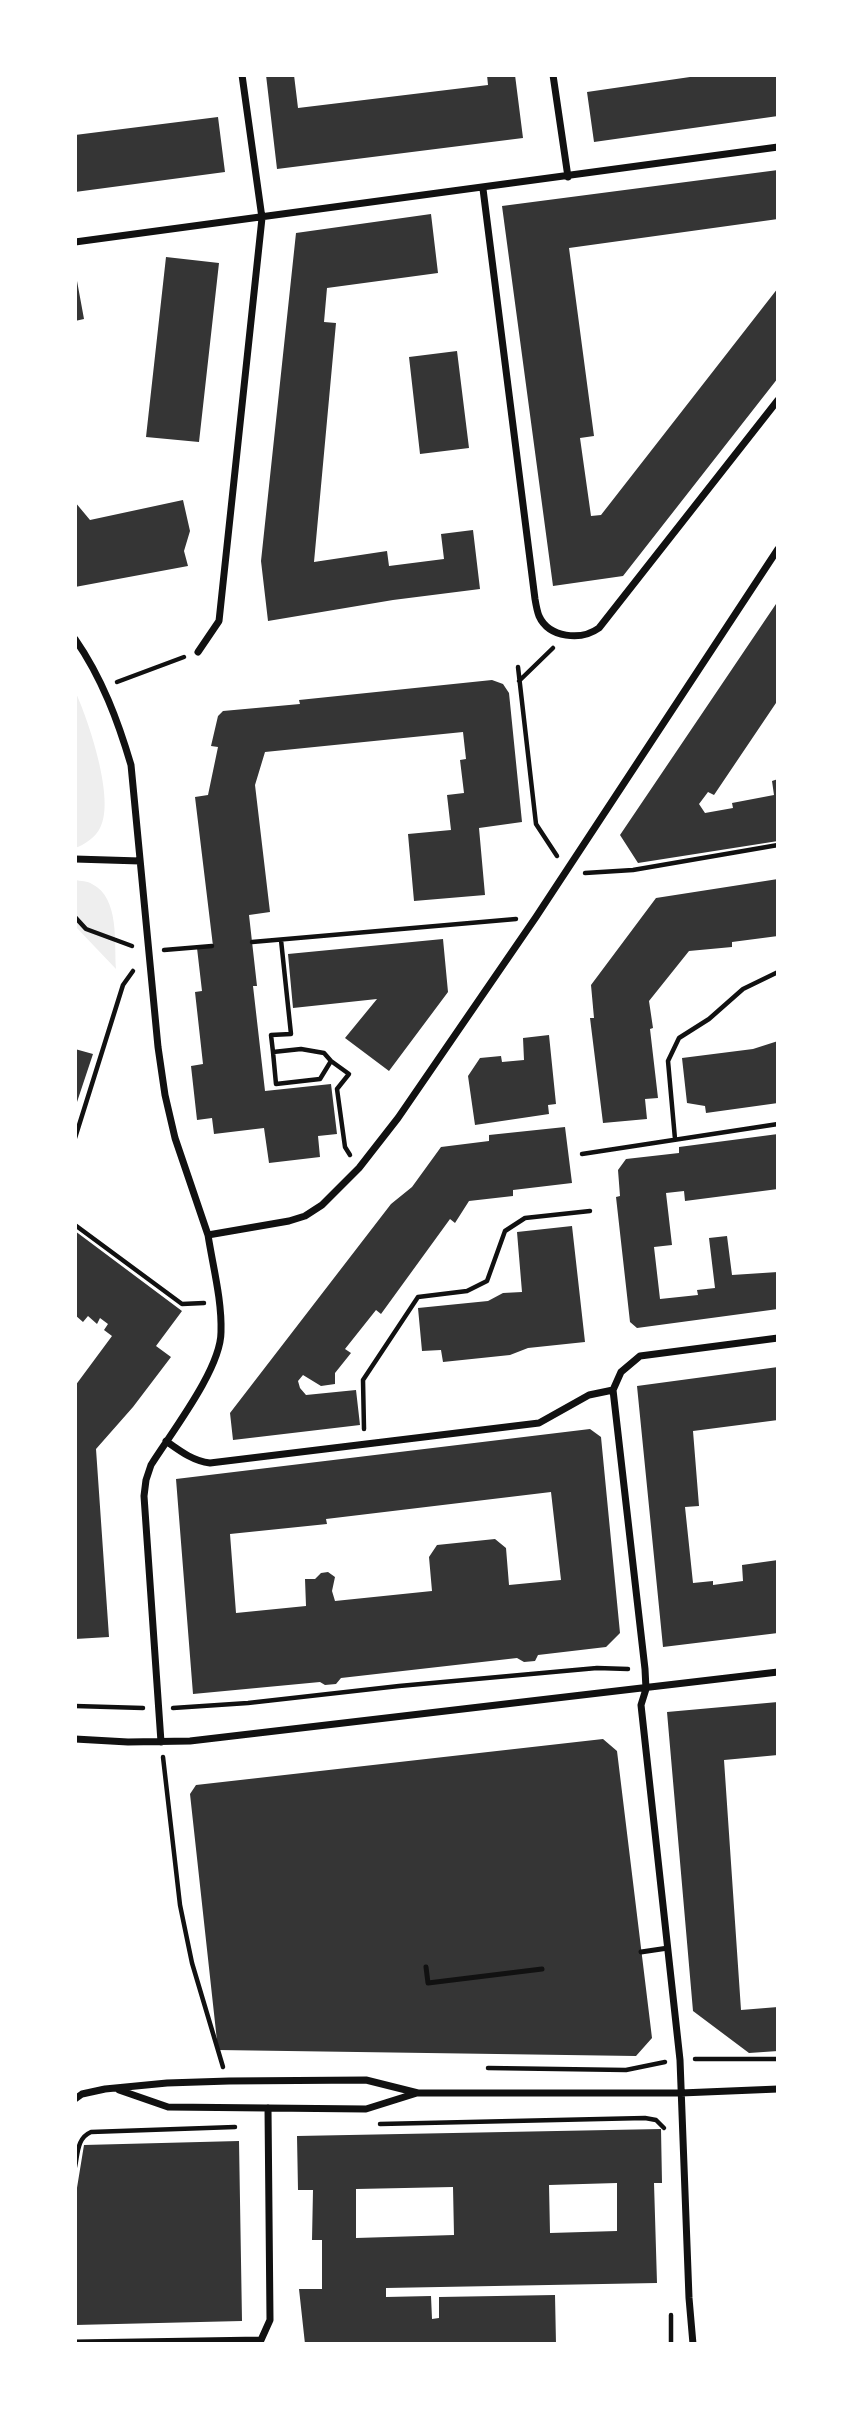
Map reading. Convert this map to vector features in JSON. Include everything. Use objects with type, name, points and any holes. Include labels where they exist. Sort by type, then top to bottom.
[{"type":"street","points":[[198,652],[219,621],[262,218],[242,75]]},
{"type":"street","points":[[553,75],[568,177]]},
{"type":"street","points":[[75,243],[778,147]]},
{"type":"street","points":[[483,188],[535,599],[543,622],[554,631],[567,635],[590,635],[598,628],[778,400]]},
{"type":"street","points":[[208,1235],[304,1216],[341,1188],[398,1118],[536,917],[778,549]]},
{"type":"street","points":[[75,639],[103,687],[119,724],[131,765],[165,1095],[175,1138],[208,1235],[219,1303],[221,1333],[213,1367],[151,1465],[146,1480],[144,1496],[161,1742]]},
{"type":"street","points":[[75,859],[140,861]]},
{"type":"street","points":[[692,2344],[680,2060],[642,1705],[646,1689],[645,1669],[613,1390],[621,1372],[640,1356],[778,1339]]},
{"type":"street","points":[[166,1441],[200,1462],[210,1462],[539,1423],[589,1395],[613,1390]]},
{"type":"street","points":[[75,1738],[161,1742],[778,1672]]},
{"type":"street","points":[[75,2099],[94,2091],[167,2083],[229,2081],[366,2080],[418,2093],[681,2093],[778,2089]]},
{"type":"street","points":[[115,2089],[168,2107],[366,2109],[418,2093]]},
{"type":"street","points":[[75,2343],[261,2340],[270,2320],[268,2108]]},
{"type":"lane","points":[[641,1952],[668,1948]]},
{"type":"lane","points":[[426,1967],[428,1983],[542,1969]]},
{"type":"path","points":[[518,682],[567,635]]},
{"type":"path","points":[[103,687],[198,652]]},
{"type":"path","points":[[518,667],[536,824],[564,871],[633,870],[778,845]]},
{"type":"path","points":[[75,917],[86,929],[149,951],[212,946]]},
{"type":"path","points":[[252,942],[536,917]]},
{"type":"path","points":[[281,940],[291,1034],[271,1035],[276,1084],[320,1079],[331,1061]]},
{"type":"path","points":[[75,1138],[123,985],[149,951]]},
{"type":"path","points":[[675,1139],[668,1061],[679,1038],[709,1018],[743,989],[778,972]]},
{"type":"path","points":[[273,1052],[300,1049],[324,1053],[349,1074],[337,1088],[345,1147]]},
{"type":"path","points":[[582,1154],[778,1124]]},
{"type":"path","points":[[364,1444],[363,1380],[418,1297],[467,1291],[487,1281],[505,1231],[525,1218],[590,1211]]},
{"type":"path","points":[[75,1225],[182,1304],[219,1303]]},
{"type":"path","points":[[75,1706],[113,1709],[248,1703],[597,1668],[645,1669]]},
{"type":"path","points":[[164,1760],[180,1905],[192,1963],[229,2081]]},
{"type":"path","points":[[488,2068],[626,2070],[680,2060],[778,2059]]},
{"type":"path","points":[[377,2124],[645,2118],[656,2120],[666,2132]]},
{"type":"path","points":[[75,2167],[80,2142],[84,2135],[91,2132],[268,2126]]},
{"type":"path","points":[[671,2304],[671,2344]]},
{"type":"shaded area","points":[[75,691],[93,739],[105,799],[100,828],[89,840],[75,848]]},
{"type":"shaded area","points":[[75,880],[92,884],[107,900],[114,922],[116,969],[75,926]]},
{"type":"building","points":[[266,75],[294,75],[298,108],[488,85],[487,75],[515,75],[523,138],[277,169]]},
{"type":"building","points":[[689,75],[778,75],[778,116],[594,142],[587,92],[690,77]]},
{"type":"building","points":[[218,117],[225,172],[75,192],[75,135]]},
{"type":"building","points":[[778,170],[778,219],[569,248],[594,436],[580,438],[591,516],[601,515],[778,288],[778,378],[623,576],[553,586],[502,206]]},
{"type":"building","points":[[431,214],[438,273],[327,288],[324,322],[336,323],[314,562],[387,551],[389,566],[444,559],[441,534],[473,530],[480,589],[393,600],[268,621],[261,561],[296,233]]},
{"type":"building","points":[[166,257],[219,263],[199,442],[146,437]]},
{"type":"building","points":[[75,270],[84,319],[75,321]]},
{"type":"building","points":[[457,351],[469,448],[420,454],[409,357]]},
{"type":"building","points":[[183,500],[190,531],[184,551],[188,566],[75,587],[75,502],[90,520]]},
{"type":"building","points":[[778,601],[778,700],[714,795],[708,792],[699,804],[705,813],[733,808],[732,803],[774,795],[772,781],[778,779],[778,841],[638,863],[620,835]]},
{"type":"building","points":[[492,680],[503,684],[509,693],[522,822],[479,828],[485,895],[414,901],[408,834],[451,830],[447,795],[464,793],[460,760],[466,759],[463,732],[265,752],[255,785],[270,912],[249,915],[257,986],[253,986],[265,1091],[331,1084],[337,1134],[318,1136],[320,1157],[269,1163],[264,1128],[214,1134],[212,1118],[197,1120],[191,1066],[203,1064],[195,992],[202,991],[197,948],[213,946],[195,797],[208,795],[218,747],[211,746],[218,716],[223,711],[300,704],[299,700]]},
{"type":"building","points":[[778,879],[778,936],[732,942],[732,947],[689,951],[649,1001],[658,1098],[645,1099],[647,1119],[603,1123],[590,1018],[594,1018],[591,985],[656,898]]},
{"type":"building","points":[[443,939],[448,992],[389,1071],[345,1038],[377,999],[293,1008],[288,954]]},
{"type":"building","points":[[549,1035],[556,1104],[548,1105],[549,1114],[475,1125],[468,1076],[480,1058],[501,1056],[502,1062],[524,1060],[523,1038]]},
{"type":"building","points":[[778,1041],[778,1103],[706,1113],[705,1106],[687,1103],[682,1058],[753,1049]]},
{"type":"building","points":[[75,1049],[93,1054],[76,1105],[75,1105]]},
{"type":"building","points":[[565,1127],[572,1183],[513,1190],[513,1196],[469,1201],[455,1223],[450,1219],[381,1314],[376,1310],[345,1349],[351,1353],[335,1373],[335,1384],[321,1386],[303,1375],[298,1381],[306,1395],[356,1390],[360,1425],[233,1440],[230,1413],[391,1204],[412,1187],[441,1147],[489,1141],[489,1135]]},
{"type":"building","points":[[778,1134],[778,1189],[685,1201],[684,1191],[666,1193],[672,1245],[654,1247],[660,1299],[698,1295],[697,1290],[715,1288],[709,1238],[727,1236],[732,1275],[778,1272],[778,1309],[637,1328],[630,1322],[616,1197],[620,1196],[618,1170],[626,1159],[679,1153],[679,1147]]},
{"type":"building","points":[[572,1226],[585,1342],[528,1348],[510,1355],[443,1362],[441,1350],[422,1351],[418,1308],[488,1301],[503,1293],[522,1292],[517,1232]]},
{"type":"building","points":[[75,1231],[182,1311],[156,1346],[171,1357],[133,1407],[96,1449],[109,1637],[75,1639],[75,1386],[112,1336],[104,1330],[108,1324],[100,1318],[97,1324],[88,1316],[83,1322],[75,1315]]},
{"type":"building","points":[[778,1367],[778,1420],[693,1431],[699,1506],[685,1507],[693,1583],[713,1581],[713,1585],[743,1581],[742,1565],[778,1560],[778,1633],[663,1647],[637,1386]]},
{"type":"building","points":[[590,1429],[601,1437],[620,1633],[606,1647],[538,1655],[535,1661],[524,1662],[517,1658],[341,1678],[336,1684],[325,1685],[320,1682],[193,1694],[176,1479]],"holes":[[[551,1492],[561,1580],[509,1585],[506,1548],[495,1539],[437,1545],[429,1557],[432,1591],[335,1601],[332,1591],[335,1577],[328,1572],[321,1573],[315,1579],[305,1579],[306,1606],[236,1613],[230,1534],[327,1524],[326,1519]]]},
{"type":"building","points":[[778,1702],[778,1755],[724,1760],[741,2010],[778,2007],[778,2051],[749,2053],[693,2011],[667,1712]]},
{"type":"building","points":[[603,1739],[617,1751],[652,2038],[636,2056],[218,2050],[190,1794],[196,1785]]},
{"type":"building","points":[[661,2129],[662,2183],[654,2183],[657,2283],[386,2288],[386,2297],[431,2296],[432,2319],[439,2318],[439,2297],[555,2295],[556,2344],[305,2344],[299,2289],[322,2289],[322,2240],[312,2240],[313,2190],[298,2190],[297,2136]],"holes":[[[617,2183],[617,2231],[550,2233],[549,2185]],[[453,2187],[454,2235],[356,2238],[356,2189]]]},
{"type":"building","points":[[239,2141],[242,2321],[75,2325],[75,2200],[84,2145]]}]
